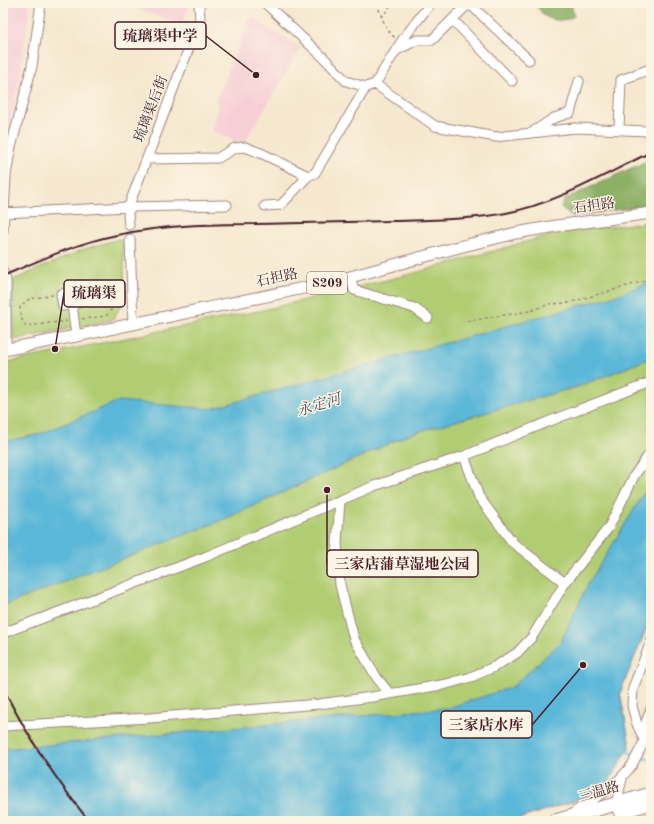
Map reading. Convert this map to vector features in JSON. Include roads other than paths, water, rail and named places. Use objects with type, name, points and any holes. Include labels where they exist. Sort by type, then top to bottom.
[{"type":"highway","name":"三温路","points":[[561,819],[651,794]]},
{"type":"highway","points":[[588,821],[651,803]]},
{"type":"main road","name":"石担路","points":[[4,350],[332,282],[516,233],[651,213]]},
{"type":"street","points":[[3,231],[6,176],[10,151],[32,66],[41,3]]},
{"type":"street","name":"琉璃渠后街","points":[[129,225],[129,207],[200,19],[199,3]]},
{"type":"street","points":[[265,3],[323,57],[346,81],[366,87],[375,84],[399,46],[431,3]]},
{"type":"street","points":[[399,46],[417,40],[432,40],[466,6],[472,6],[529,60]]},
{"type":"street","points":[[453,20],[512,81]]},
{"type":"street","points":[[619,129],[621,80],[650,69]]},
{"type":"street","points":[[531,133],[554,118],[570,113],[579,81]]},
{"type":"street","points":[[375,84],[435,126],[496,137],[575,128],[651,130]]},
{"type":"street","points":[[266,206],[281,205],[308,176],[315,173],[366,87]]},
{"type":"street","points":[[147,159],[218,158],[235,148],[245,148],[263,154],[308,176]]},
{"type":"street","points":[[4,213],[129,207],[227,205]]},
{"type":"street","points":[[130,239],[133,324]]},
{"type":"street","points":[[3,272],[6,280],[4,350]]},
{"type":"street","points":[[350,277],[354,290],[414,308],[428,318]]},
{"type":"street","points":[[78,292],[79,304],[72,304],[63,306],[61,294],[78,292]]},
{"type":"street","points":[[72,304],[76,336]]},
{"type":"street","points":[[3,633],[15,630],[105,594],[206,557],[374,486],[464,456],[651,382]]},
{"type":"street","points":[[3,726],[157,718],[319,704],[447,684],[494,668],[517,653],[532,637],[565,583],[609,527],[634,476],[651,453]]},
{"type":"street","points":[[464,456],[479,497],[513,543],[565,583]]},
{"type":"street","points":[[340,501],[337,542],[340,585],[342,593],[354,639],[376,678],[390,694]]},
{"type":"street","points":[[642,746],[632,706],[633,688],[651,642]]},
{"type":"street","points":[[561,819],[601,794],[632,765],[642,746],[646,722],[651,709]]},
{"type":"street","points":[[616,804],[623,775]]},
{"type":"water","name":"永定河","points":[[651,282],[651,358],[580,386],[410,434],[225,519],[3,606],[3,442],[40,434],[119,401],[211,409],[617,295]]},
{"type":"water","points":[[651,482],[651,617],[620,693],[630,746],[609,782],[586,797],[512,821],[3,821],[3,749],[448,708],[512,687],[560,643],[588,584]]},
{"type":"waterway","points":[[626,751],[635,755]]},
{"type":"waterway","points":[[639,756],[651,760]]},
{"type":"railway","points":[[3,276],[59,252],[102,238],[152,229],[204,225],[449,219],[506,213],[562,195],[598,179],[651,152]]},
{"type":"railway","points":[[3,688],[43,757],[65,790],[89,821]]},
{"type":"place","name":"琉璃渠中学","points":[[256,75]]},
{"type":"place","name":"琉璃渠","points":[[55,349]]},
{"type":"place","name":"三家店蒲草湿地公园","points":[[327,490]]},
{"type":"place","name":"三家店水库","points":[[583,665]]}]
